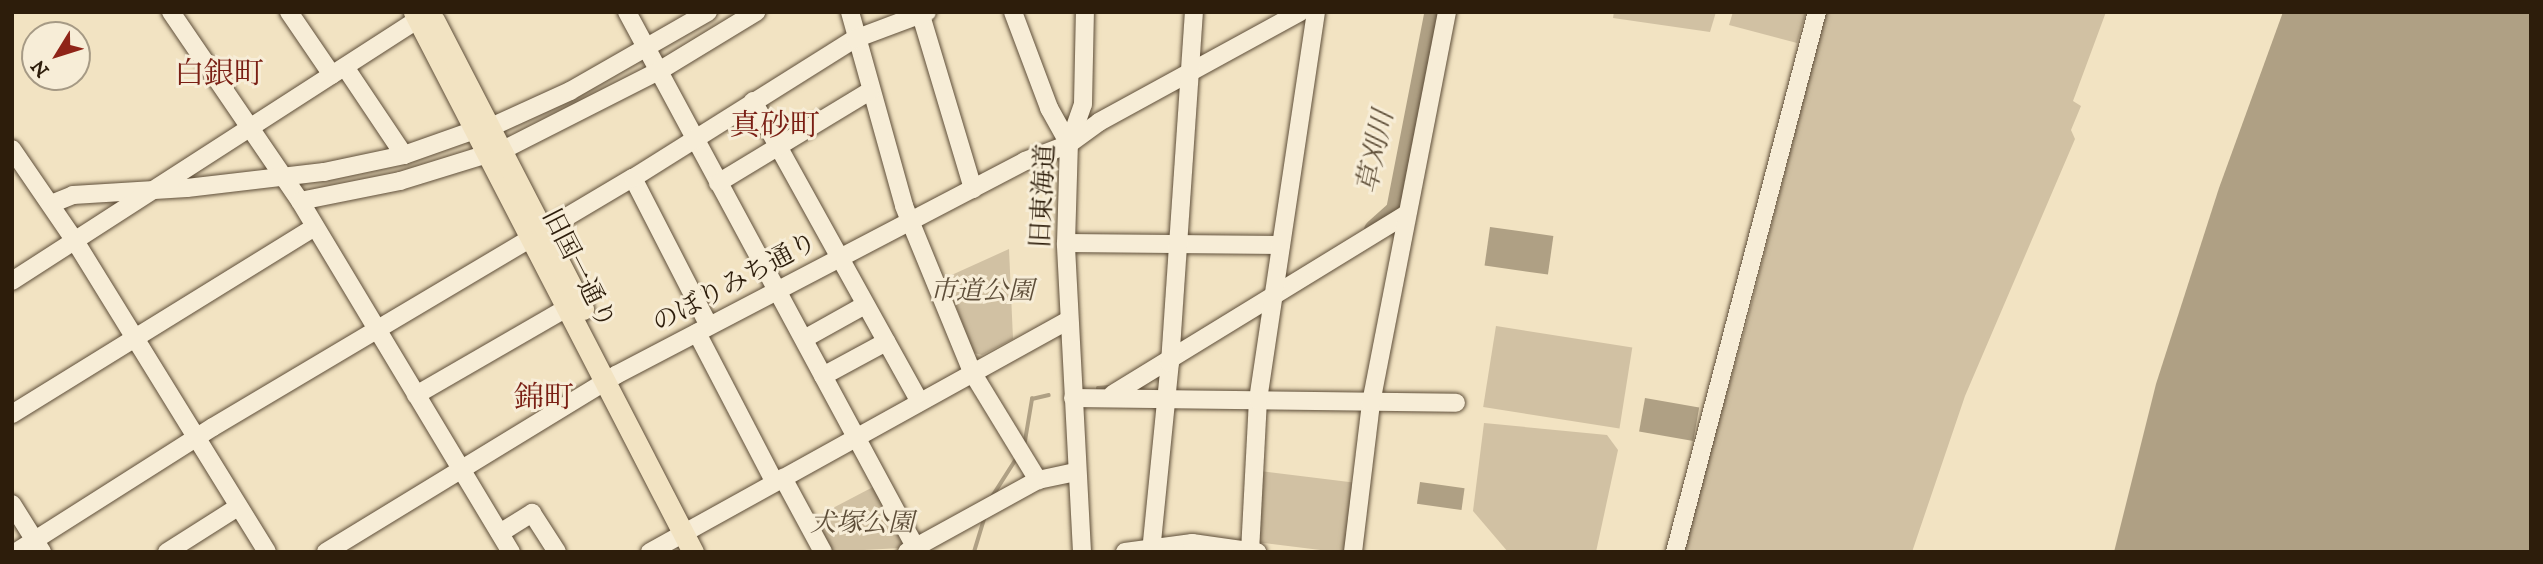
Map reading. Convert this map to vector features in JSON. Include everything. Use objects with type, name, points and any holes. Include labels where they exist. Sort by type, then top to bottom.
[{"type":"main road","name":"旧国一通り","points":[[423,14],[688,529],[693,552]]},
{"type":"main road","name":"旧国一通り","points":[[688,529],[709,552]]},
{"type":"street","points":[[171,12],[300,201],[511,552]]},
{"type":"street","points":[[289,12],[404,155]]},
{"type":"street","points":[[627,12],[804,339],[913,550],[1038,480],[1076,472]]},
{"type":"street","points":[[51,204],[73,195],[285,178],[404,155],[483,128],[647,48],[708,12]]},
{"type":"street","points":[[300,201],[400,181],[495,152],[659,72],[756,12]]},
{"type":"street","points":[[850,12],[870,91],[912,221],[972,372],[1038,480]]},
{"type":"street","points":[[1013,12],[1049,108],[1069,144]]},
{"type":"street","name":"旧東海道","points":[[1082,552],[1066,243],[1069,144],[1083,104],[1085,12]]},
{"type":"street","points":[[1151,549],[1170,363],[1194,12]]},
{"type":"street","name":"のぼりみち通り","points":[[326,552],[610,378],[973,189],[1069,144],[1099,122],[1300,12]]},
{"type":"street","points":[[1250,551],[1258,400],[1316,12]]},
{"type":"street","points":[[1353,552],[1371,403],[1447,12]]},
{"type":"street","points":[[1675,552],[1817,12]]},
{"type":"street","points":[[16,552],[38,546],[197,437],[537,232],[634,178],[695,137],[855,39],[923,13],[973,189]]},
{"type":"street","points":[[12,281],[423,14]]},
{"type":"street","points":[[718,183],[870,91]]},
{"type":"street","points":[[752,102],[919,401]]},
{"type":"street","points":[[12,149],[75,241],[267,552]]},
{"type":"street","points":[[634,178],[703,329],[778,479],[823,552]]},
{"type":"street","points":[[1107,398],[1170,363],[1274,295],[1407,214]]},
{"type":"street","points":[[12,414],[315,227]]},
{"type":"street","points":[[1066,243],[1177,241],[1282,245]]},
{"type":"street","points":[[416,395],[572,304]]},
{"type":"street","points":[[804,339],[865,304]]},
{"type":"street","points":[[650,552],[1069,320]]},
{"type":"street","points":[[823,376],[886,342]]},
{"type":"street","points":[[1073,398],[1456,403]]},
{"type":"street","points":[[12,504],[38,546]]},
{"type":"street","points":[[167,552],[239,507]]},
{"type":"street","points":[[500,533],[532,513],[557,552]]},
{"type":"street","points":[[1125,552],[1192,543],[1257,552]]},
{"type":"green space","points":[[1614,12],[1716,12],[1710,32],[1613,18]]},
{"type":"green space","points":[[1733,12],[1806,12],[1797,43],[1729,25]]},
{"type":"green space","points":[[1826,12],[2106,12],[2073,101],[2081,106],[2071,130],[2075,139],[1965,396],[1912,552],[1682,552],[1746,325]]},
{"type":"green space","name":"市道公園","points":[[1009,249],[1013,339],[982,355],[974,353],[945,278]]},
{"type":"green space","points":[[1496,326],[1632,348],[1619,429],[1483,407]]},
{"type":"green space","points":[[1484,423],[1607,435],[1618,450],[1596,552],[1508,552],[1473,511]]},
{"type":"green space","points":[[1260,471],[1357,483],[1349,552],[1251,541]]},
{"type":"green space","name":"犬塚公園","points":[[873,487],[903,543],[901,548],[827,552],[810,520]]},
{"type":"shaded area","points":[[2283,12],[2531,12],[2531,552],[2114,552],[2156,384],[2219,188]]},
{"type":"shaded area","points":[[1490,227],[1553,236],[1548,275],[1485,266]]},
{"type":"shaded area","points":[[1645,398],[1699,408],[1693,441],[1639,431]]},
{"type":"shaded area","points":[[1420,482],[1465,488],[1462,510],[1417,504]]},
{"type":"waterway","name":"草刈川","points":[[1375,230],[1397,210],[1435,15]]},
{"type":"waterway","name":"草刈川","points":[[1098,388],[1110,387]]},
{"type":"waterway","name":"草刈川","points":[[1024,447],[1032,399],[1049,395]]},
{"type":"waterway","name":"草刈川","points":[[990,500],[1018,456]]},
{"type":"waterway","name":"草刈川","points":[[974,552],[985,517]]},
{"type":"district","name":"白銀町","points":[[219,75]]},
{"type":"district","name":"真砂町","points":[[775,127]]},
{"type":"district","name":"錦町","points":[[544,399]]}]
